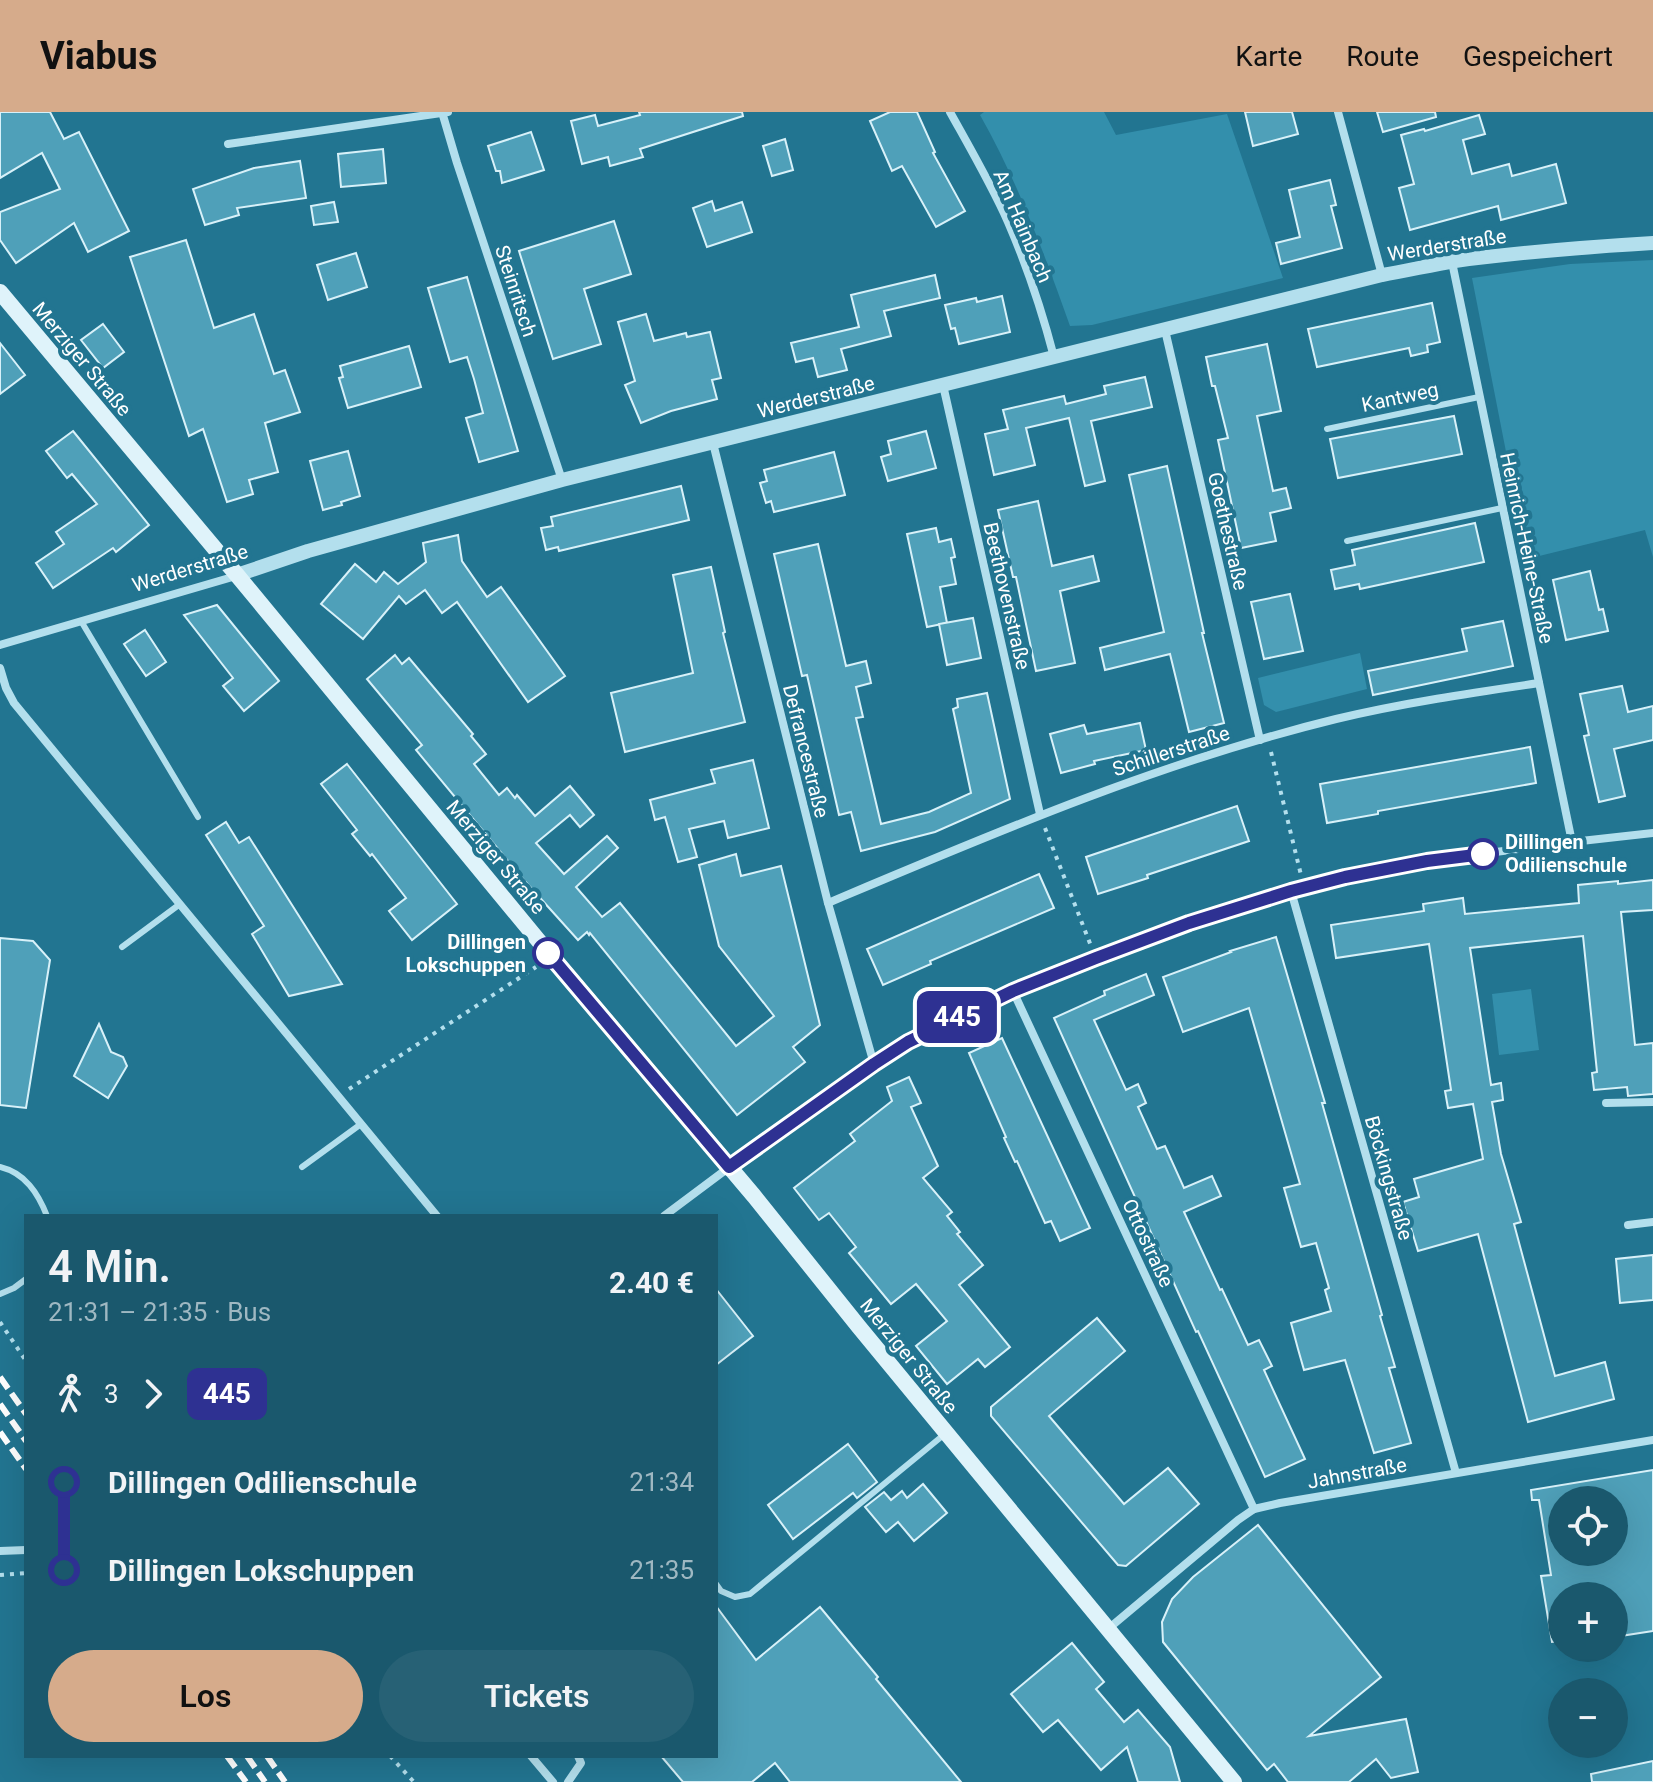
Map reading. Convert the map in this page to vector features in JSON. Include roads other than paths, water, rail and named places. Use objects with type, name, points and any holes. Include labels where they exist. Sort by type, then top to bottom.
[{"type":"main road","name":"Merziger Straße","points":[[0,292],[729,1167],[1234,1782]]},
{"type":"street","points":[[228,144],[444,112]]},
{"type":"street","name":"Steinritsch","points":[[444,112],[457,163],[562,480]]},
{"type":"street","name":"Am Hainbach","points":[[950,112],[1008,221],[1054,357]]},
{"type":"street","points":[[1338,112],[1382,275]]},
{"type":"street","name":"Werderstraße","points":[[0,645],[308,551],[562,480],[1382,275],[1452,262],[1564,248],[1653,243]]},
{"type":"street","name":"Heinrich-Heine-Straße","points":[[1452,262],[1572,842]]},
{"type":"street","name":"Goethestraße","points":[[1165,330],[1264,739]]},
{"type":"street","name":"Beethovenstraße","points":[[943,385],[1040,814]]},
{"type":"street","name":"Defrancestraße","points":[[713,443],[828,903],[874,1064]]},
{"type":"street","points":[[0,668],[14,703],[435,1214]]},
{"type":"street","name":"Schillerstraße","points":[[828,903],[1040,814],[1165,769],[1337,719],[1427,700],[1539,683]]},
{"type":"street","points":[[667,1214],[908,1042],[1013,991],[1096,958],[1189,923],[1345,877],[1427,861],[1653,833]]},
{"type":"street","name":"Böckingstraße","points":[[1291,891],[1456,1473]]},
{"type":"street","name":"Ottostraße","points":[[1013,991],[1254,1509]]},
{"type":"street","points":[[1606,1103],[1653,1102]]},
{"type":"street","points":[[1628,1225],[1653,1222]]},
{"type":"street","name":"Jahnstraße","points":[[1108,1629],[1254,1509],[1653,1440]]},
{"type":"street","points":[[0,1551],[24,1550]]},
{"type":"street","points":[[533,1758],[553,1782]]},
{"type":"street","points":[[568,1782],[581,1763],[579,1758]]},
{"type":"lane","name":"Kantweg","points":[[1327,429],[1479,397]]},
{"type":"lane","points":[[1347,541],[1502,508]]},
{"type":"lane","points":[[81,621],[198,817]]},
{"type":"lane","points":[[122,947],[180,904]]},
{"type":"lane","points":[[302,1167],[361,1124]]},
{"type":"lane","points":[[0,1167],[26,1180],[39,1196],[46,1214]]},
{"type":"lane","points":[[0,1294],[24,1280]]},
{"type":"lane","points":[[718,1587],[735,1597],[750,1594],[946,1433]]},
{"type":"railway","points":[[0,1377],[24,1411]]},
{"type":"railway","points":[[0,1404],[24,1438]]},
{"type":"railway","points":[[0,1432],[24,1466]]},
{"type":"railway","points":[[228,1758],[246,1782]]},
{"type":"railway","points":[[248,1758],[265,1782]]},
{"type":"railway","points":[[268,1758],[285,1782]]},
{"type":"place","name":"Dillingen Odilienschule","points":[[1483,854]]},
{"type":"place","name":"Dillingen Lokschuppen","points":[[548,953]]}]
